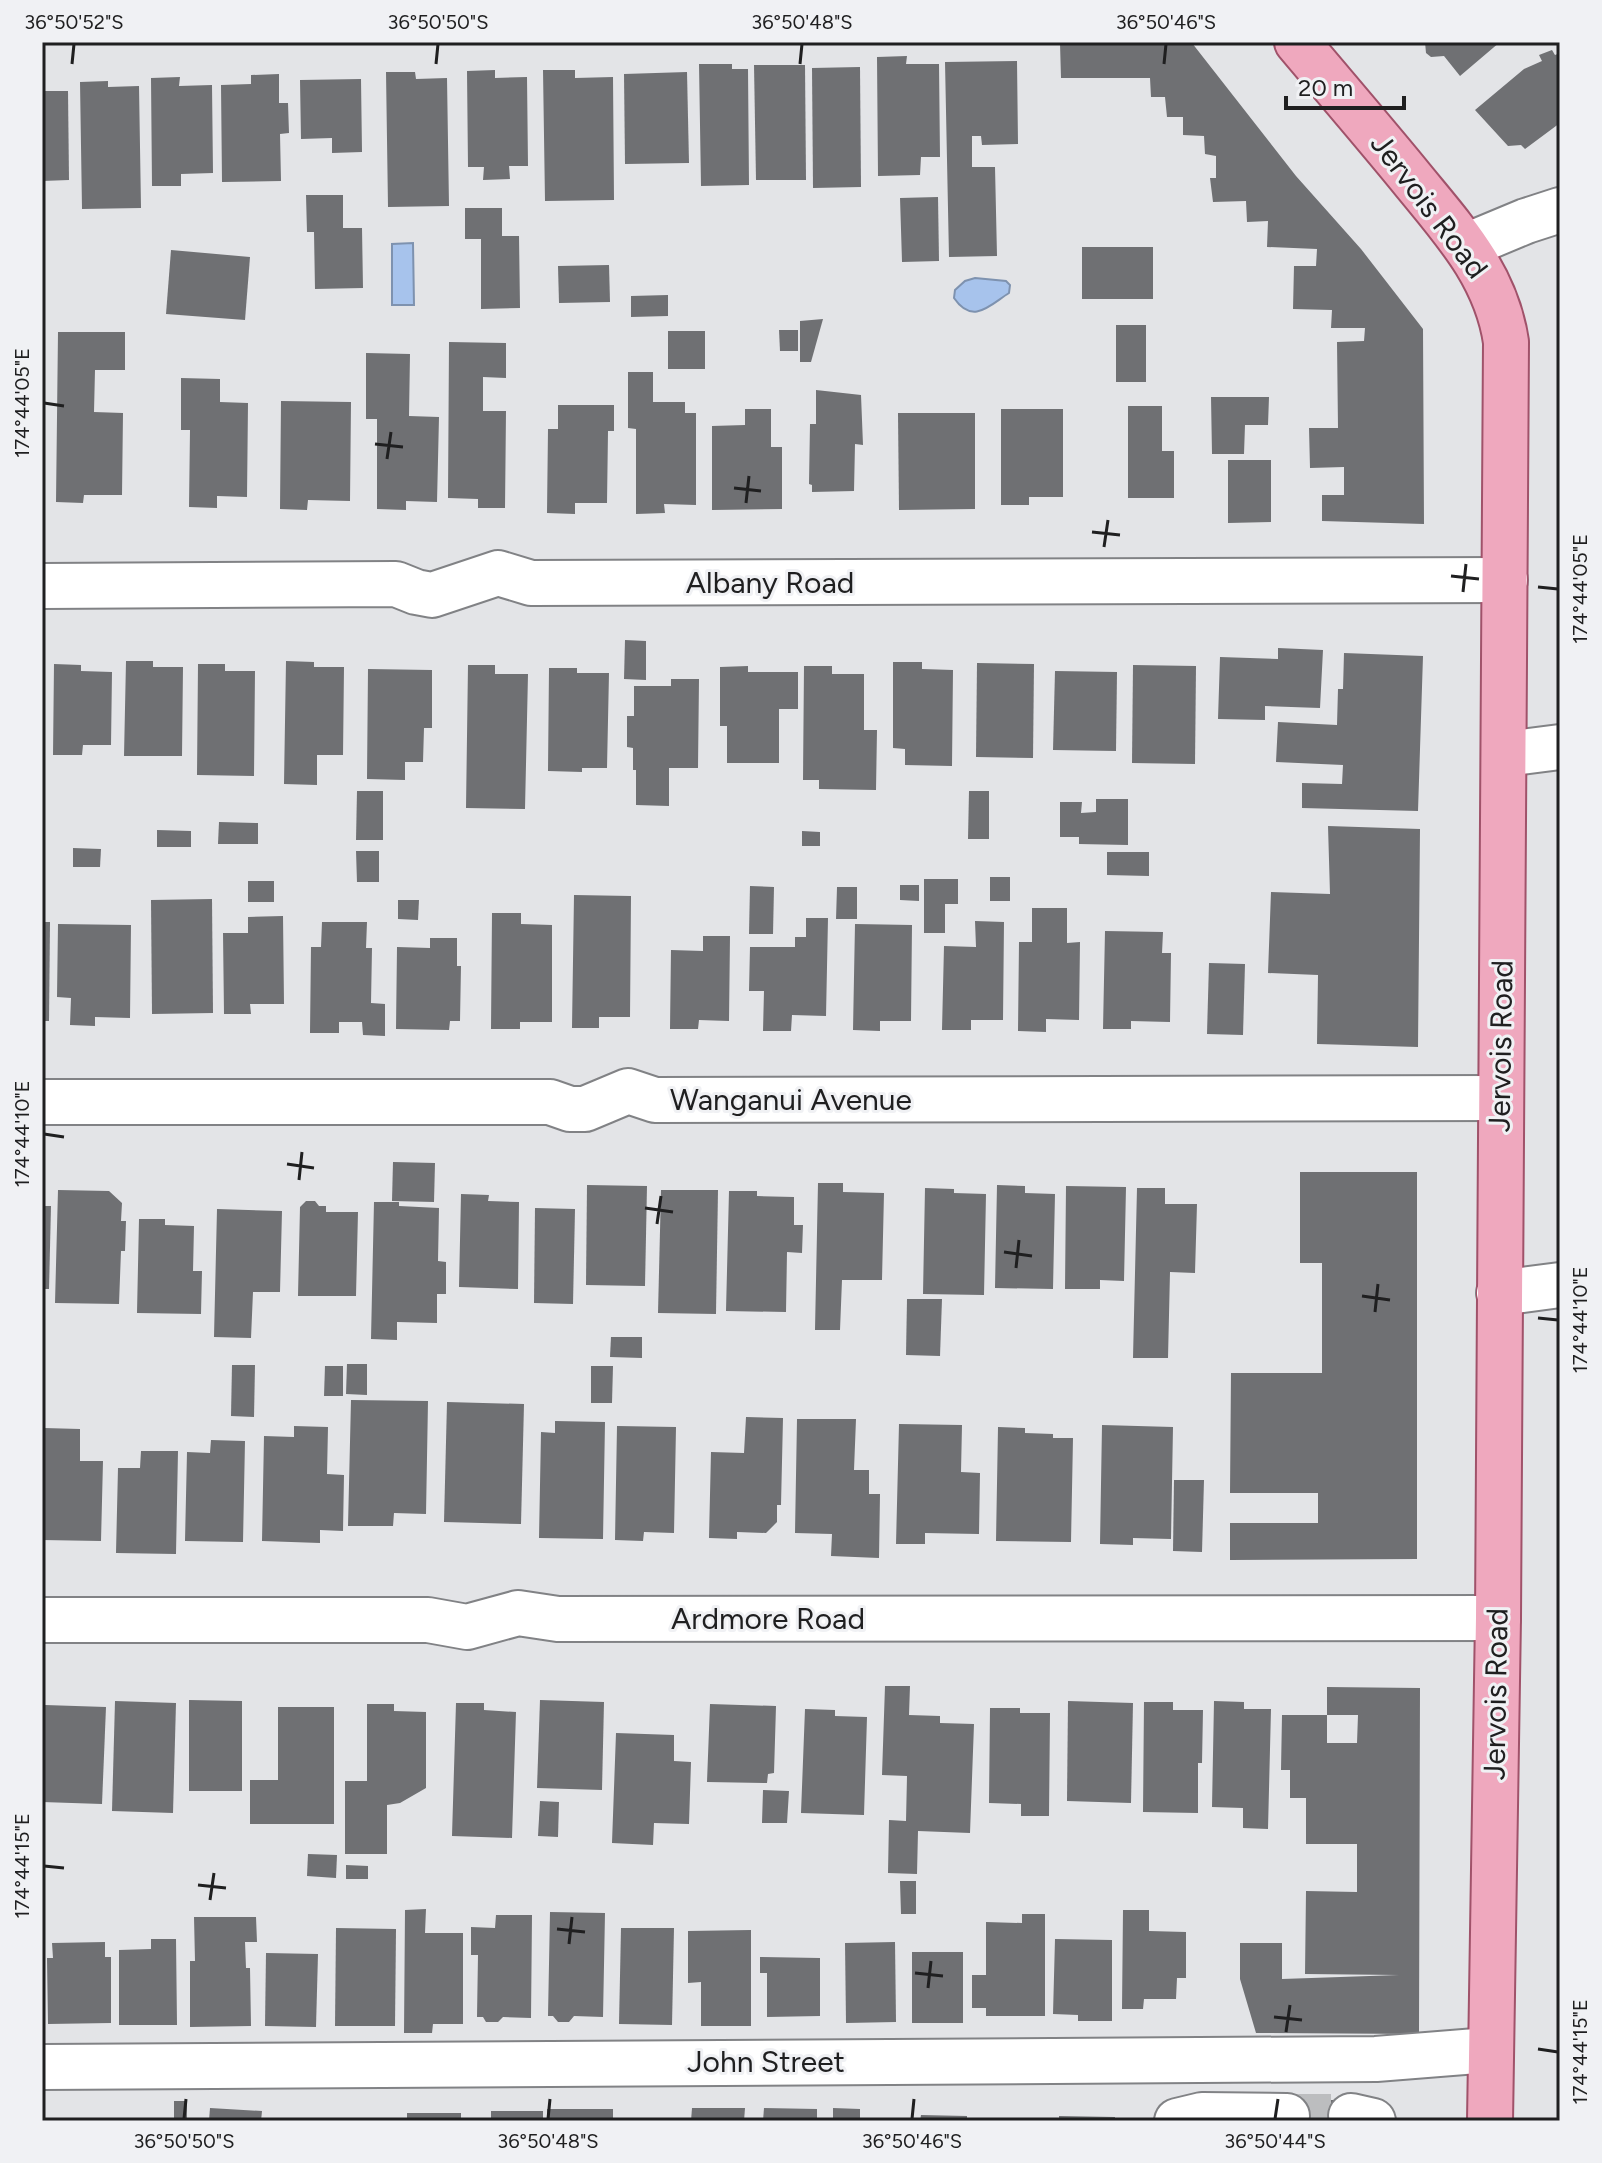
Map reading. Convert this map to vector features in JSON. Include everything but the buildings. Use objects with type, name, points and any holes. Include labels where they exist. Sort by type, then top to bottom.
[{"type":"main road","name":"Jervois Road","points":[[1297,42],[1466,246],[1493,292],[1506,342],[1498,1618],[1489,2050],[1484,2118]]},
{"type":"street","points":[[1466,246],[1560,210]]},
{"type":"street","name":"Albany Road","points":[[42,586],[396,584],[432,595],[498,573],[531,583],[1505,580]]},
{"type":"street","points":[[1505,754],[1560,747]]},
{"type":"street","name":"Wanganui Avenue","points":[[42,1102],[550,1102],[577,1110],[628,1091],[648,1099],[670,1100],[1500,1098]]},
{"type":"street","points":[[1499,1293],[1560,1285]]},
{"type":"street","name":"Ardmore Road","points":[[42,1620],[428,1620],[467,1627],[518,1613],[558,1619],[1498,1618]]},
{"type":"street","name":"John Street","points":[[42,2067],[1376,2059],[1489,2050]]},
{"type":"street","points":[[1177,2121],[1202,2115],[1287,2116]]},
{"type":"water","points":[[413,243],[414,305],[392,305],[392,244]]},
{"type":"water","points":[[975,278],[1006,281],[1010,285],[1009,293],[989,307],[968,311],[954,298],[955,290],[965,281]]},
{"type":"tunnel","points":[[1287,2116],[1351,2116]]}]
